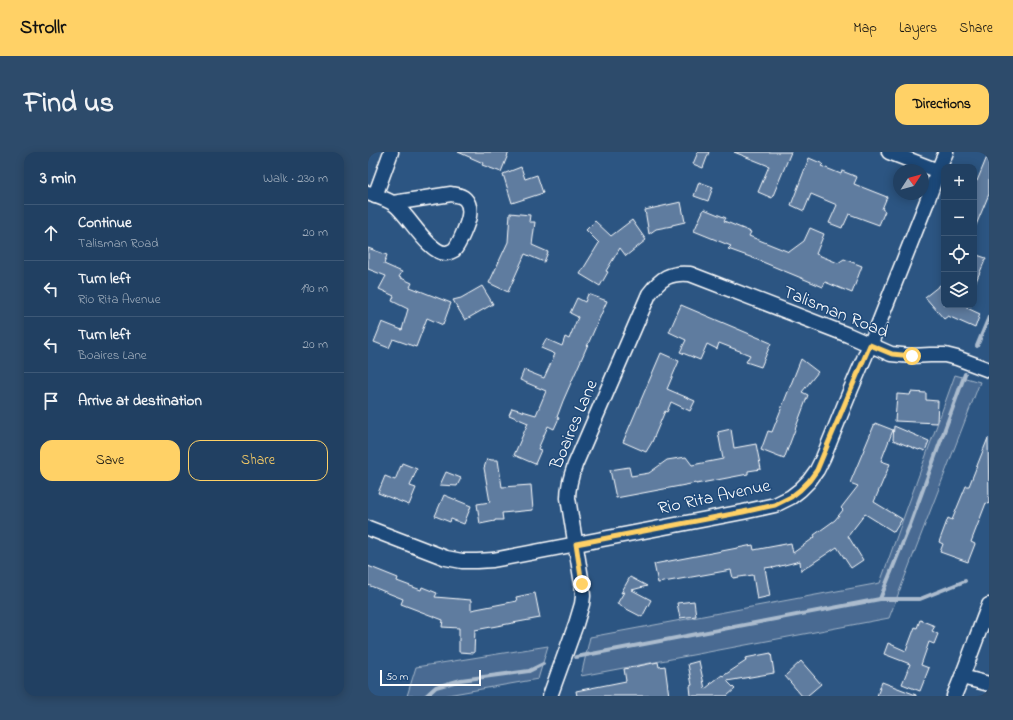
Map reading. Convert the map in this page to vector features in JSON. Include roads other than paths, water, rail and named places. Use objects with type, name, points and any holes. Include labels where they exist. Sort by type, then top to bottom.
[{"type":"street","points":[[391,152],[371,195],[393,203],[406,215],[430,246],[438,252],[446,254],[453,250],[459,242],[469,217],[469,207],[466,200],[460,195],[451,194],[393,203]]},
{"type":"street","points":[[889,152],[938,171]]},
{"type":"street","name":"Rio Rita Avenue","points":[[368,528],[446,558],[462,561],[493,560],[743,512],[775,505],[791,497],[809,481],[817,470],[870,345],[946,152]]},
{"type":"street","name":"Talisman Road","points":[[672,275],[680,273],[701,277],[892,354],[912,356],[945,355],[989,370]]},
{"type":"street","name":"Boaires Lane","points":[[550,696],[576,624],[583,596],[568,498],[568,486],[575,465],[649,294],[659,282],[672,275]]},
{"type":"street","points":[[954,696],[989,605]]},
{"type":"street","points":[[962,677],[989,684]]},
{"type":"waterway","points":[[977,346],[989,317]]},
{"type":"waterway","points":[[576,657],[880,599],[910,525],[965,374]]},
{"type":"waterway","points":[[880,599],[920,599],[965,581]]},
{"type":"waterway","points":[[426,696],[436,687],[461,680],[529,671],[543,664]]}]
